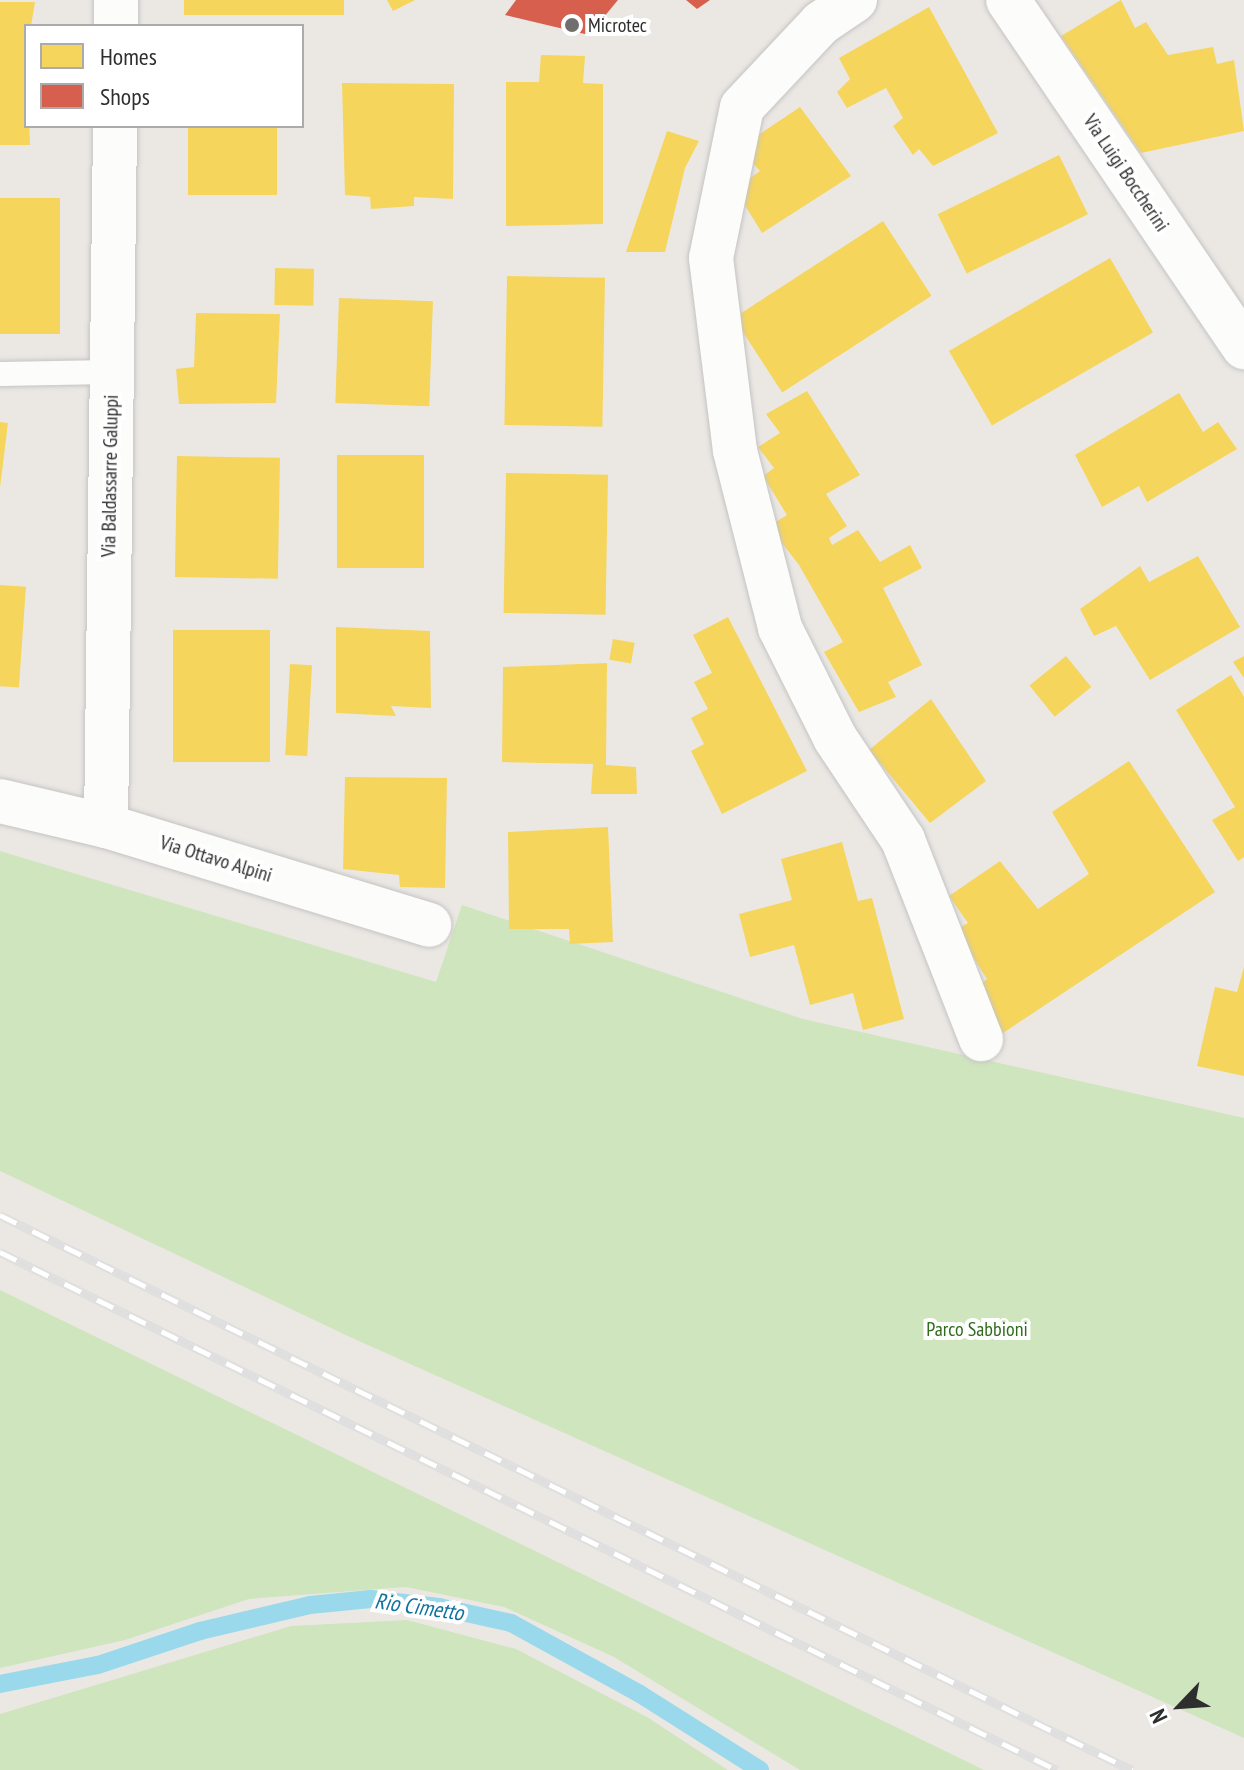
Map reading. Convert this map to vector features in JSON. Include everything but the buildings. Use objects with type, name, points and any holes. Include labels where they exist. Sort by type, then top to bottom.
[{"type":"street","points":[[116,0],[116,24]]},
{"type":"street","points":[[855,0],[821,23],[742,107],[711,258],[733,437],[780,628],[835,738],[903,840],[981,1039]]},
{"type":"street","name":"Via Luigi Boccherini","points":[[1008,0],[1244,347]]},
{"type":"street","name":"Via Baldassarre Galuppi","points":[[106,826],[115,128]]},
{"type":"street","name":"Via Ottavo Alpini","points":[[0,801],[106,826],[429,925]]},
{"type":"lane","points":[[0,374],[111,372]]},
{"type":"green space","name":"Parco Sabbioni","points":[[0,851],[436,982],[462,905],[803,1019],[1244,1118],[1244,1738],[350,1337],[0,1171]]},
{"type":"green space","points":[[0,1290],[984,1770],[800,1770],[614,1657],[504,1607],[406,1587],[249,1599],[125,1640],[0,1668]]},
{"type":"green space","points":[[407,1620],[516,1649],[647,1717],[728,1770],[0,1770],[0,1714],[291,1626]]},
{"type":"waterway","name":"Rio Cimetto","points":[[0,1684],[98,1665],[200,1631],[310,1605],[371,1599],[439,1607],[511,1623],[640,1694],[760,1770]]},
{"type":"railway","points":[[0,1215],[1132,1770]]},
{"type":"railway","points":[[0,1252],[1057,1770]]},
{"type":"place","name":"Microtec","points":[[572,25]]}]
